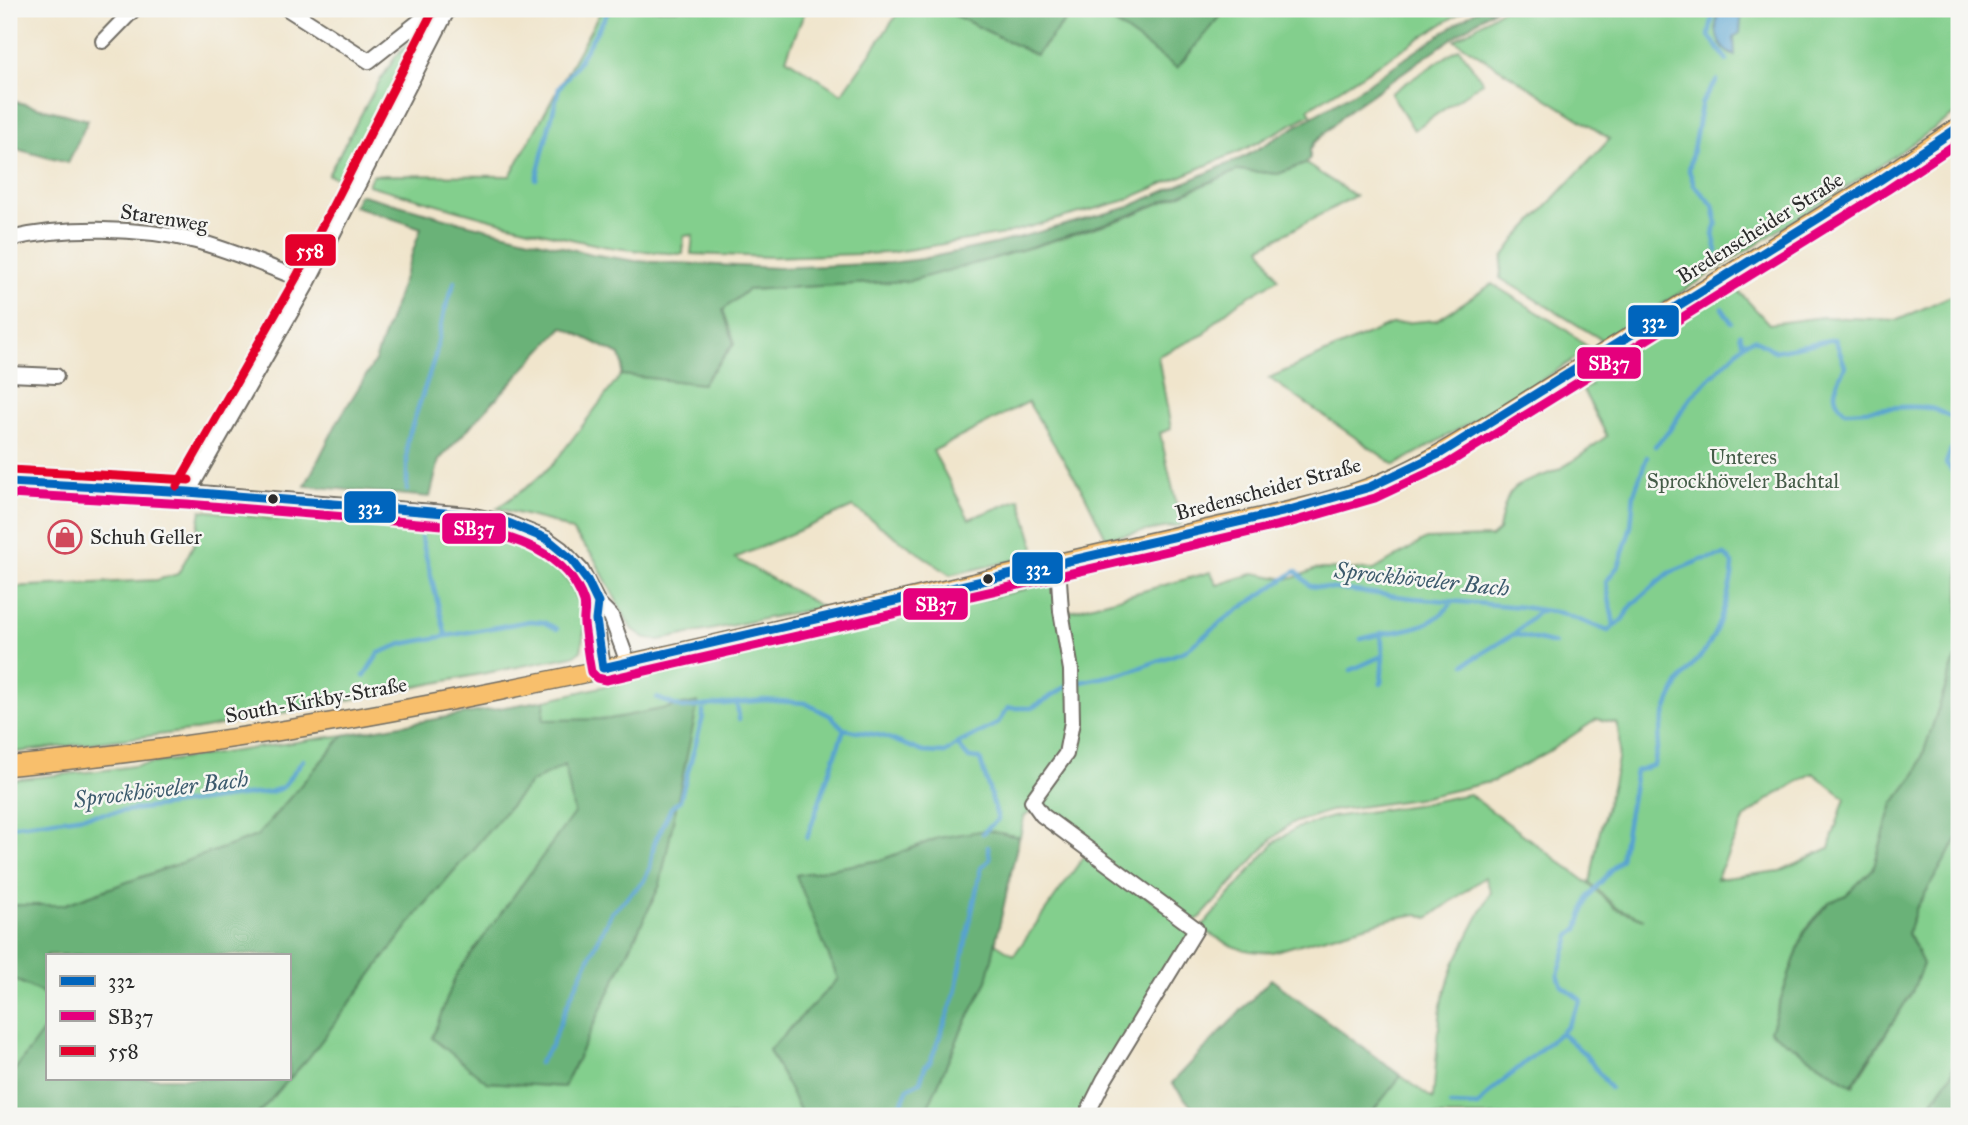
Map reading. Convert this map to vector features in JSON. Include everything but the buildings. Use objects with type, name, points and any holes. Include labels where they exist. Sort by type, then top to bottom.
[{"type":"main road","name":"Bredenscheider Straße","points":[[628,663],[1316,503],[1371,487],[1407,471],[1508,413],[1880,180],[1959,127]]},
{"type":"main road","name":"South-Kirkby-Straße","points":[[9,766],[147,750],[259,733],[450,699],[628,663]]},
{"type":"street","points":[[103,41],[134,9]]},
{"type":"street","points":[[288,9],[369,61],[435,9]]},
{"type":"street","points":[[188,492],[308,282],[448,9]]},
{"type":"street","name":"Starenweg","points":[[9,239],[55,233],[128,230],[198,242],[308,282]]},
{"type":"street","points":[[9,374],[55,376]]},
{"type":"street","points":[[9,482],[188,492],[468,516],[508,523],[561,549],[581,570],[598,603],[611,616],[628,663]]},
{"type":"street","points":[[1058,564],[1061,611],[1072,680],[1072,722],[1066,754],[1032,801],[1042,815],[1196,929],[1104,1080],[1086,1116]]},
{"type":"street","points":[[598,603],[596,620],[603,668]]},
{"type":"green space","points":[[602,9],[806,9],[786,58],[842,94],[901,9],[942,9],[1036,55],[1075,9],[1095,9],[1177,68],[1227,9],[1466,9],[1308,109],[1311,114],[1245,149],[1123,201],[1004,234],[889,253],[772,257],[691,254],[693,235],[684,236],[683,254],[623,249],[544,233],[368,185],[372,175],[510,176]]},
{"type":"green space","points":[[942,9],[1075,9],[1036,55]]},
{"type":"green space","points":[[1095,9],[1226,9],[1177,68]]},
{"type":"green space","points":[[1478,9],[1494,9],[1349,110],[1314,143],[1306,163],[1278,174],[1239,170],[1123,218],[992,259],[909,281],[747,290],[723,310],[734,343],[702,384],[621,375],[623,365],[620,355],[563,327],[439,460],[430,497],[305,486],[338,421],[375,361],[421,228],[354,206],[359,194],[591,254],[635,261],[778,268],[922,259],[995,244],[1126,208],[1244,157],[1366,85]]},
{"type":"green space","points":[[1503,9],[1959,9],[1959,111],[1877,168],[1604,341],[1500,278],[1503,257],[1517,238],[1610,139],[1455,40]]},
{"type":"green space","points":[[445,10],[355,183],[328,175],[396,56]]},
{"type":"green space","points":[[1459,48],[1483,82],[1414,130],[1391,93]]},
{"type":"green space","points":[[9,100],[88,120],[68,163],[9,147]]},
{"type":"green space","points":[[1306,164],[1355,196],[1261,247],[1278,279],[1236,304],[1214,322],[1205,334],[1158,356],[1171,429],[1160,433],[1181,525],[1106,538],[1084,493],[1028,402],[933,451],[969,519],[1020,499],[1037,555],[950,575],[853,507],[735,558],[822,607],[660,640],[647,639],[631,628],[593,556],[572,531],[552,522],[497,508],[531,484],[554,463],[621,375],[702,384],[735,343],[723,310],[747,290],[909,281],[1122,219],[1239,170],[1278,174]]},
{"type":"green space","points":[[1492,284],[1565,329],[1590,349],[1512,399],[1395,465],[1269,378],[1391,324],[1437,320]]},
{"type":"green space","name":"Unteres Sprockhöveler Bachtal","points":[[1734,286],[1769,324],[1823,317],[1898,320],[1959,292],[1959,656],[1955,659],[1917,772],[1893,804],[1873,869],[1845,896],[1829,902],[1804,931],[1770,1031],[1853,1086],[1912,992],[1923,964],[1908,933],[1916,909],[1959,836],[1959,1043],[1951,1075],[1922,1116],[1369,1116],[1401,1076],[1433,1099],[1441,1005],[1454,964],[1491,892],[1485,877],[1428,918],[1418,914],[1390,919],[1272,952],[1234,947],[1201,928],[1274,843],[1294,829],[1332,817],[1469,794],[1588,883],[1616,909],[1644,919],[1617,908],[1590,883],[1619,748],[1616,723],[1597,719],[1548,752],[1494,781],[1416,799],[1330,811],[1290,824],[1272,839],[1201,917],[1194,921],[1031,811],[1024,817],[1020,837],[988,831],[939,838],[881,860],[797,875],[838,979],[769,1050],[803,1116],[256,1116],[309,1057],[445,881],[543,708],[545,700],[919,610],[960,605],[1026,589],[1052,576],[1068,612],[1211,572],[1217,585],[1255,573],[1286,579],[1316,569],[1374,570],[1426,539],[1491,537],[1499,530],[1506,501],[1516,487],[1564,467],[1607,436],[1583,390],[1591,385],[1586,375]],"holes":[[[1813,773],[1845,798],[1829,848],[1780,871],[1716,879],[1745,818],[1769,799]],[[610,849],[660,885],[564,1087],[487,1082]]]},
{"type":"green space","points":[[201,510],[273,519],[489,528],[530,543],[554,564],[575,591],[585,626],[581,651],[573,656],[190,731],[9,753],[9,587],[157,580],[178,574],[196,540]]},
{"type":"green space","points":[[1959,656],[1959,836],[1916,909],[1908,933],[1923,964],[1912,992],[1852,1085],[1770,1031],[1804,932],[1829,902],[1845,896],[1873,869],[1893,804],[1917,772],[1955,659]]},
{"type":"green space","points":[[545,700],[543,720],[609,719],[698,702],[660,885],[564,1087],[487,1082],[432,1038],[456,975],[574,813],[565,765],[530,783],[421,909],[290,1078],[290,954],[46,954],[46,995],[9,977],[9,905],[63,905],[257,836],[344,735]]},
{"type":"green space","points":[[344,735],[257,836],[63,905],[9,905],[9,780],[106,770]]},
{"type":"green space","points":[[986,830],[1019,837],[987,981],[962,1029],[924,1116],[803,1116],[769,1050],[838,979],[796,875],[881,860],[938,838]]},
{"type":"green space","points":[[1087,852],[1193,931],[1083,1116],[924,1116],[962,1029],[987,981],[995,943],[1014,955]]},
{"type":"green space","points":[[9,977],[46,995],[46,1027],[9,1078]]},
{"type":"green space","points":[[1271,979],[1401,1076],[1369,1116],[1199,1116],[1172,1083]]},
{"type":"green space","points":[[46,1027],[46,1080],[288,1080],[256,1116],[9,1116],[9,1078]]},
{"type":"green space","points":[[1959,1044],[1959,1116],[1923,1116],[1951,1075]]},
{"type":"water","points":[[1719,9],[1742,9],[1740,33],[1734,37],[1735,56],[1719,42],[1716,23]]},
{"type":"waterway","points":[[536,179],[559,88],[577,64],[610,9]]},
{"type":"waterway","points":[[1714,9],[1709,36],[1727,60]]},
{"type":"waterway","points":[[1717,80],[1702,102],[1689,170],[1694,185],[1713,205],[1717,224],[1713,234],[1717,251]]},
{"type":"waterway","points":[[407,490],[407,441],[435,357],[444,312],[455,281]]},
{"type":"waterway","points":[[1722,308],[1731,322]]},
{"type":"waterway","points":[[1740,334],[1742,341],[1746,342]]},
{"type":"waterway","name":"Sprockhöveler Bach","points":[[1655,446],[1669,431],[1691,397],[1746,342],[1754,339],[1775,351],[1835,339],[1845,366],[1835,395],[1845,411],[1918,407],[1932,409],[1959,420]]},
{"type":"waterway","points":[[1954,473],[1946,463],[1951,450],[1959,446]]},
{"type":"waterway","name":"Sprockhöveler Bach","points":[[1614,625],[1606,582],[1619,565],[1631,526],[1634,493],[1647,457]]},
{"type":"waterway","points":[[421,536],[446,636]]},
{"type":"waterway","points":[[1081,682],[1125,673],[1185,651],[1232,614],[1296,571],[1310,586],[1522,607],[1561,613],[1608,631],[1622,620],[1633,604],[1669,573],[1701,560],[1725,555],[1733,563],[1728,595],[1715,631],[1706,649],[1682,679],[1669,702],[1654,765],[1636,771],[1621,859],[1588,897],[1578,929],[1570,936],[1558,975],[1562,986],[1581,1000],[1567,1027],[1490,1092],[1478,1106],[1450,1105]]},
{"type":"waterway","points":[[1361,639],[1423,625],[1444,612],[1453,601]]},
{"type":"waterway","points":[[1465,664],[1514,634],[1540,610]]},
{"type":"waterway","name":"Sprockhöveler Bach","points":[[364,676],[379,653],[402,644],[530,621],[543,622],[557,629]]},
{"type":"waterway","points":[[1381,633],[1381,684]]},
{"type":"waterway","points":[[1514,634],[1555,644]]},
{"type":"waterway","points":[[1351,670],[1382,656]]},
{"type":"waterway","name":"Sprockhöveler Bach","points":[[657,698],[682,708],[765,700],[805,703],[831,716],[844,729],[883,736],[923,752],[945,753],[997,724],[1008,708],[1032,708],[1066,687]]},
{"type":"waterway","points":[[737,703],[739,719]]},
{"type":"waterway","points":[[539,1063],[551,1046],[570,998],[611,913],[643,882],[650,868],[654,844],[671,808],[680,800],[703,717],[703,707]]},
{"type":"waterway","points":[[807,838],[844,729]]},
{"type":"waterway","points":[[957,744],[969,758],[980,759],[998,819],[983,833]]},
{"type":"waterway","name":"Sprockhöveler Bach","points":[[9,826],[270,792],[282,788],[303,760]]},
{"type":"waterway","points":[[896,1116],[908,1088],[920,1082],[925,1067],[931,1060],[954,998],[981,868],[990,859],[988,847]]},
{"type":"waterway","points":[[1561,1033],[1585,1054],[1610,1088]]},
{"type":"transit line","name":"558","points":[[177,486],[297,276],[434,9]]},
{"type":"transit line","name":"332","points":[[9,482],[188,492],[469,515],[508,523],[547,539],[571,559],[587,580],[598,603],[596,620],[603,668],[1286,511],[1370,487],[1441,453],[1880,180],[1959,127]]},
{"type":"transit line","name":"SB37","points":[[9,494],[187,504],[467,527],[503,536],[552,559],[576,585],[585,605],[584,624],[591,672],[597,678],[606,680],[1289,523],[1375,498],[1447,464],[1887,190],[1959,142]]},
{"type":"transit line","name":"558","points":[[10,470],[189,480]]},
{"type":"place","name":"Schuh Geller","points":[[65,537]]}]
